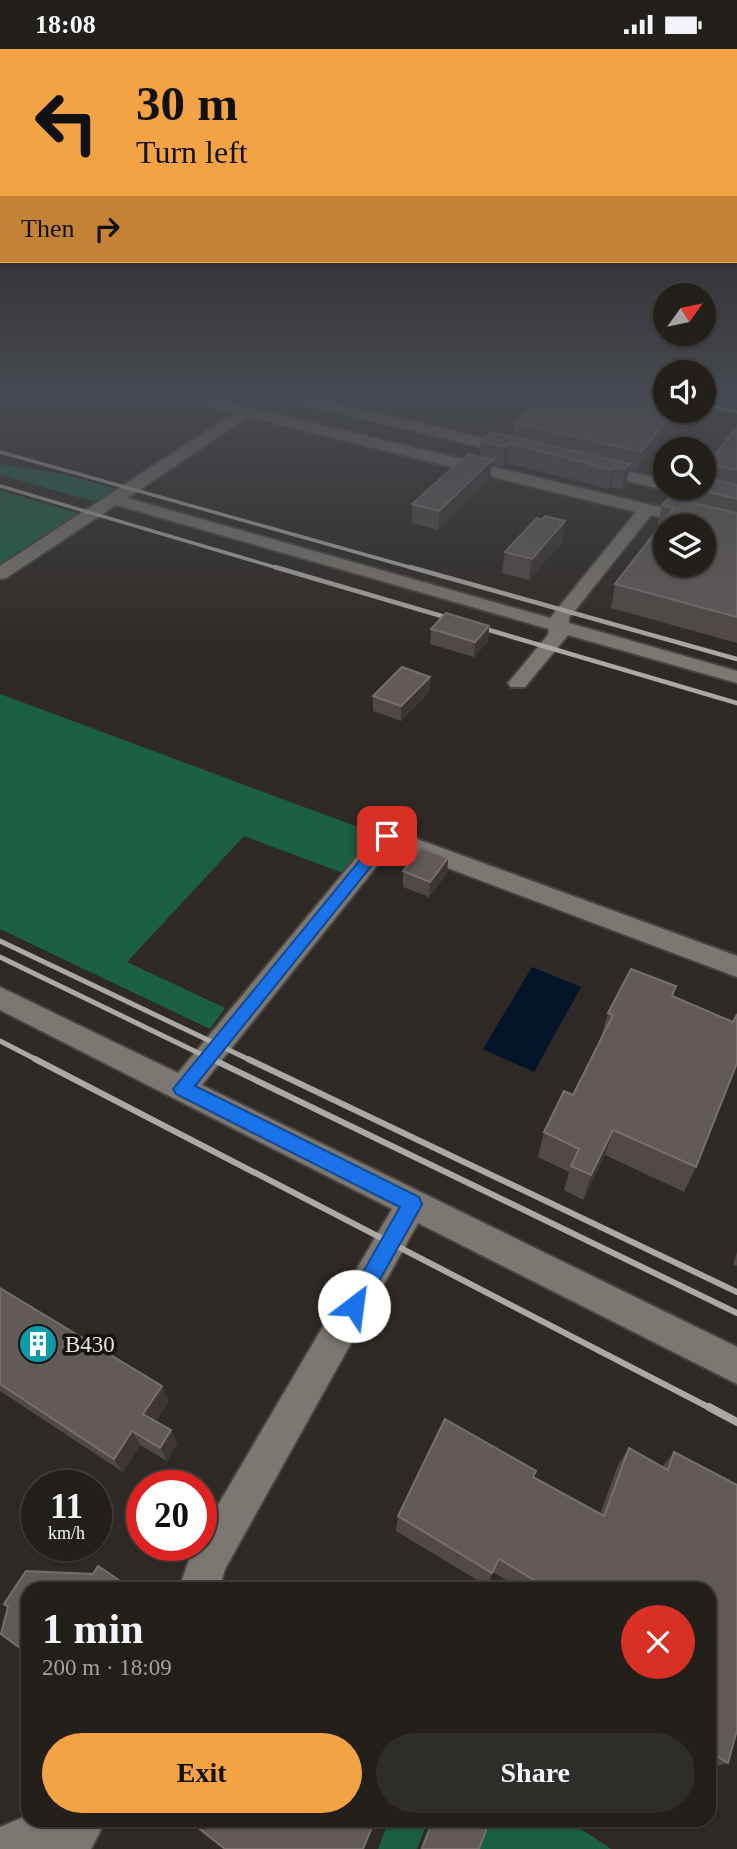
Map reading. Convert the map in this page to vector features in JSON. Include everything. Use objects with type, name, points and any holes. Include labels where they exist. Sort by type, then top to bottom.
[{"type":"lane","points":[[0,574],[143,480]]},
{"type":"lane","points":[[527,480],[737,531]]},
{"type":"lane","points":[[114,499],[737,677]]},
{"type":"lane","points":[[518,683],[558,636],[560,617],[647,509]]},
{"type":"lane","points":[[182,1089],[387,836],[737,967]]},
{"type":"lane","points":[[0,998],[737,1366]]},
{"type":"lane","points":[[201,1582],[207,1562],[412,1204]]},
{"type":"lane","points":[[64,1849],[78,1827]]},
{"type":"lane","points":[[6,1849],[30,1838],[41,1840],[52,1849]]},
{"type":"green space","points":[[18,480],[85,480],[117,489],[96,502]]},
{"type":"green space","points":[[0,490],[80,514],[0,565]]},
{"type":"green space","points":[[0,694],[366,830],[370,836],[343,873],[244,836],[127,962],[225,1008],[210,1029],[0,929]]},
{"type":"green space","points":[[386,1827],[425,1827],[417,1849],[378,1849]]},
{"type":"green space","points":[[485,1827],[578,1827],[611,1849],[477,1849]]},
{"type":"water","points":[[532,967],[581,987],[534,1072],[483,1049]]},
{"type":"building","points":[[439,480],[471,480],[439,511],[412,504]]},
{"type":"building","points":[[716,480],[737,485],[737,499],[716,494]]},
{"type":"building","points":[[667,500],[678,500],[737,513],[737,617],[615,584],[653,535],[653,577],[716,577],[716,514],[669,514],[674,508],[662,505]]},
{"type":"building","points":[[545,516],[565,521],[532,559],[505,552],[537,518],[542,520]]},
{"type":"building","points":[[446,613],[489,626],[475,642],[431,629]]},
{"type":"building","points":[[402,667],[430,677],[401,706],[373,696]]},
{"type":"building","points":[[421,848],[448,858],[430,882],[403,871]]},
{"type":"building","points":[[631,969],[676,986],[672,996],[733,1022],[737,1014],[737,1063],[696,1167],[613,1130],[591,1175],[571,1166],[579,1149],[544,1132],[564,1091],[573,1095],[613,1015],[608,1013]]},
{"type":"building","name":"B430","points":[[0,1288],[162,1386],[143,1414],[171,1430],[160,1448],[132,1431],[114,1459],[0,1384]]},
{"type":"building","points":[[445,1419],[536,1471],[533,1477],[604,1516],[629,1448],[668,1470],[674,1452],[737,1485],[737,1730],[728,1763],[716,1755],[716,1582],[537,1582],[499,1559],[492,1573],[398,1516]]},
{"type":"building","points":[[98,1566],[122,1582],[21,1582],[21,1649],[1,1634],[8,1607],[4,1604],[26,1571],[93,1574]]},
{"type":"building","points":[[197,1827],[372,1827],[363,1849],[225,1849]]},
{"type":"building","points":[[430,1827],[487,1827],[479,1849],[422,1849]]},
{"type":"railway","points":[[100,480],[416,569]]},
{"type":"railway","points":[[0,486],[281,569]]},
{"type":"railway","points":[[275,567],[737,703]]},
{"type":"railway","points":[[410,567],[737,659]]},
{"type":"railway","points":[[0,941],[252,1061]]},
{"type":"railway","points":[[0,957],[215,1061]]},
{"type":"railway","points":[[0,1041],[39,1061]]},
{"type":"railway","points":[[35,1059],[712,1409]]},
{"type":"railway","points":[[212,1059],[737,1313]]},
{"type":"railway","points":[[248,1059],[737,1292]]},
{"type":"railway","points":[[709,1407],[737,1422]]},
{"type":"place","name":"B430","points":[[38,1344]]},
{"type":"route","points":[[354,1306],[412,1204],[182,1089],[387,836]]}]
